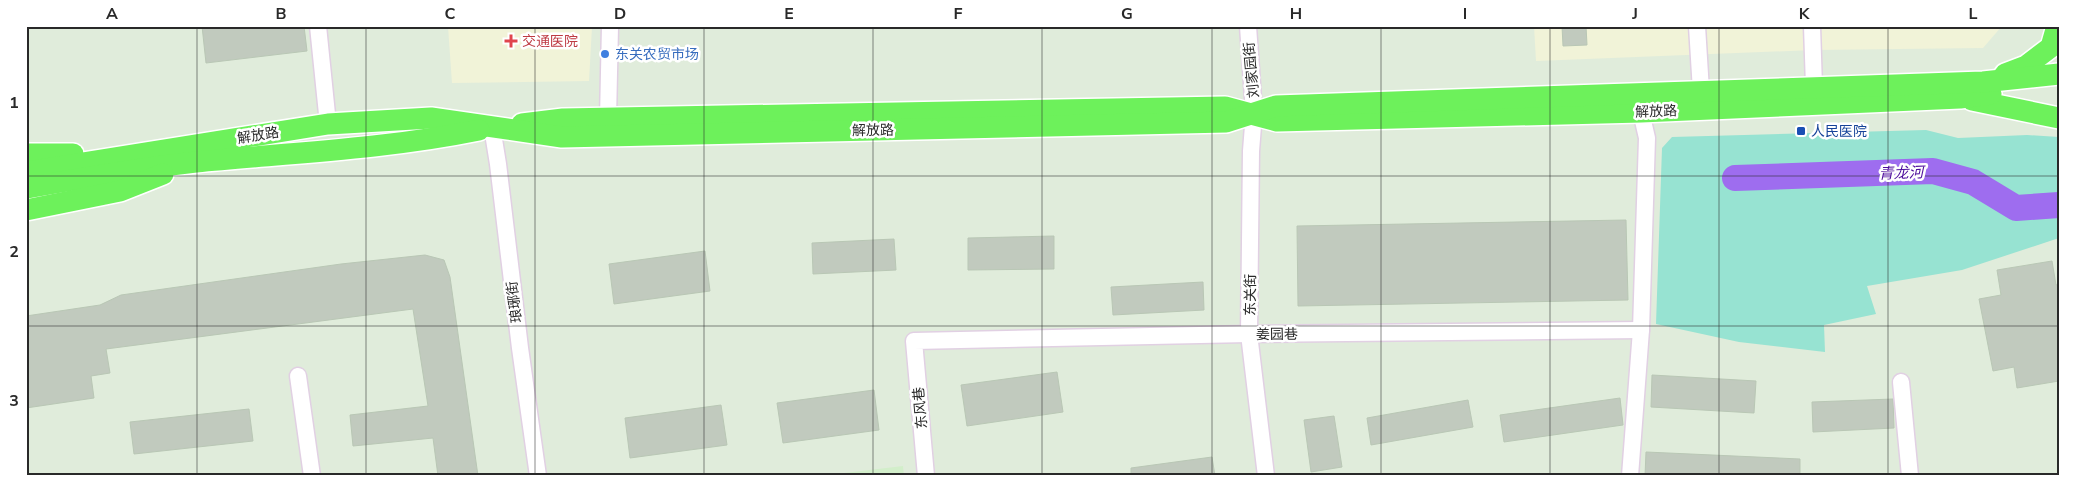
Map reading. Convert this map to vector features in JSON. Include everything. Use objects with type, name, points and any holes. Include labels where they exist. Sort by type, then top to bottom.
[{"type":"main road","points":[[1983,82],[2026,66],[2051,47],[2057,26]]},
{"type":"main road","name":"解放路","points":[[26,172],[328,124],[431,118],[562,137],[1226,122],[1276,106],[1983,82],[2059,74]]},
{"type":"main road","name":"解放路","points":[[26,188],[193,162],[430,140],[492,127],[563,119],[1225,107],[1277,120],[1641,112],[1960,98],[2059,87]]},
{"type":"main road","points":[[1960,98],[2059,118]]},
{"type":"main road","points":[[26,154],[138,153]]},
{"type":"main road","points":[[26,210],[120,192],[193,162]]},
{"type":"street","points":[[318,26],[328,124]]},
{"type":"street","points":[[608,119],[610,26]]},
{"type":"street","name":"刘家园街","points":[[1248,26],[1254,113]]},
{"type":"street","points":[[1697,26],[1701,91]]},
{"type":"street","points":[[1812,26],[1814,87]]},
{"type":"street","points":[[1630,476],[1641,330],[1647,138],[1641,112]]},
{"type":"street","name":"东关街","points":[[1254,113],[1251,151],[1249,334],[1266,476]]},
{"type":"street","name":"琅琊街","points":[[492,127],[538,476]]},
{"type":"street","name":"姜园巷","points":[[914,341],[1249,334],[1641,330]]},
{"type":"street","name":"东风巷","points":[[914,341],[926,476]]},
{"type":"street","points":[[298,376],[312,476]]},
{"type":"street","points":[[1901,382],[1910,476]]},
{"type":"shaded area","points":[[448,26],[592,26],[589,81],[452,83]]},
{"type":"shaded area","points":[[1534,26],[2002,26],[1983,48],[1813,50],[1536,61]]},
{"type":"shaded area","points":[[1926,130],[1958,138],[2027,135],[2059,137],[2059,238],[1962,270],[1867,286],[1876,314],[1824,325],[1825,352],[1739,342],[1656,324],[1662,148],[1672,137]]},
{"type":"shaded area","points":[[903,466],[904,476],[819,476]]},
{"type":"building","points":[[202,26],[304,26],[307,51],[206,63]]},
{"type":"building","points":[[1562,26],[1586,26],[1587,45],[1563,46]]},
{"type":"building","points":[[1626,220],[1628,300],[1298,306],[1297,226]]},
{"type":"building","points":[[1054,236],[1054,269],[968,270],[968,238]]},
{"type":"building","points":[[894,239],[896,270],[813,274],[812,243]]},
{"type":"building","points":[[705,251],[710,291],[614,304],[609,264]]},
{"type":"building","points":[[425,255],[444,260],[450,277],[478,476],[438,476],[433,438],[353,446],[350,415],[428,406],[413,309],[106,349],[110,373],[91,376],[94,398],[26,408],[26,316],[100,305],[121,295],[341,264]]},
{"type":"building","points":[[2052,261],[2056,285],[2059,284],[2059,381],[2017,388],[2014,367],[1993,371],[1979,299],[2001,295],[1997,270]]},
{"type":"building","points":[[1203,282],[1204,310],[1113,315],[1111,287]]},
{"type":"building","points":[[1057,372],[1063,412],[967,426],[961,385]]},
{"type":"building","points":[[1652,375],[1756,381],[1754,413],[1651,407]]},
{"type":"building","points":[[874,390],[879,430],[783,443],[777,403]]},
{"type":"building","points":[[1620,398],[1623,425],[1504,442],[1500,415]]},
{"type":"building","points":[[1893,399],[1894,428],[1813,432],[1812,402]]},
{"type":"building","points":[[1468,400],[1473,427],[1371,445],[1367,418]]},
{"type":"building","points":[[721,405],[727,445],[630,458],[625,418]]},
{"type":"building","points":[[249,409],[253,441],[134,454],[130,422]]},
{"type":"building","points":[[1334,416],[1342,467],[1311,472],[1304,420]]},
{"type":"building","points":[[1646,452],[1800,459],[1800,476],[1645,476]]},
{"type":"building","points":[[1212,457],[1215,476],[1131,476],[1131,468]]},
{"type":"waterway","name":"青龙河","points":[[1735,178],[1933,171],[1973,182],[2016,208],[2059,205]]},
{"type":"place","name":"交通医院","points":[[511,41]]},
{"type":"place","name":"东关农贸市场","points":[[605,54]]},
{"type":"place","name":"人民医院","points":[[1801,131]]}]
